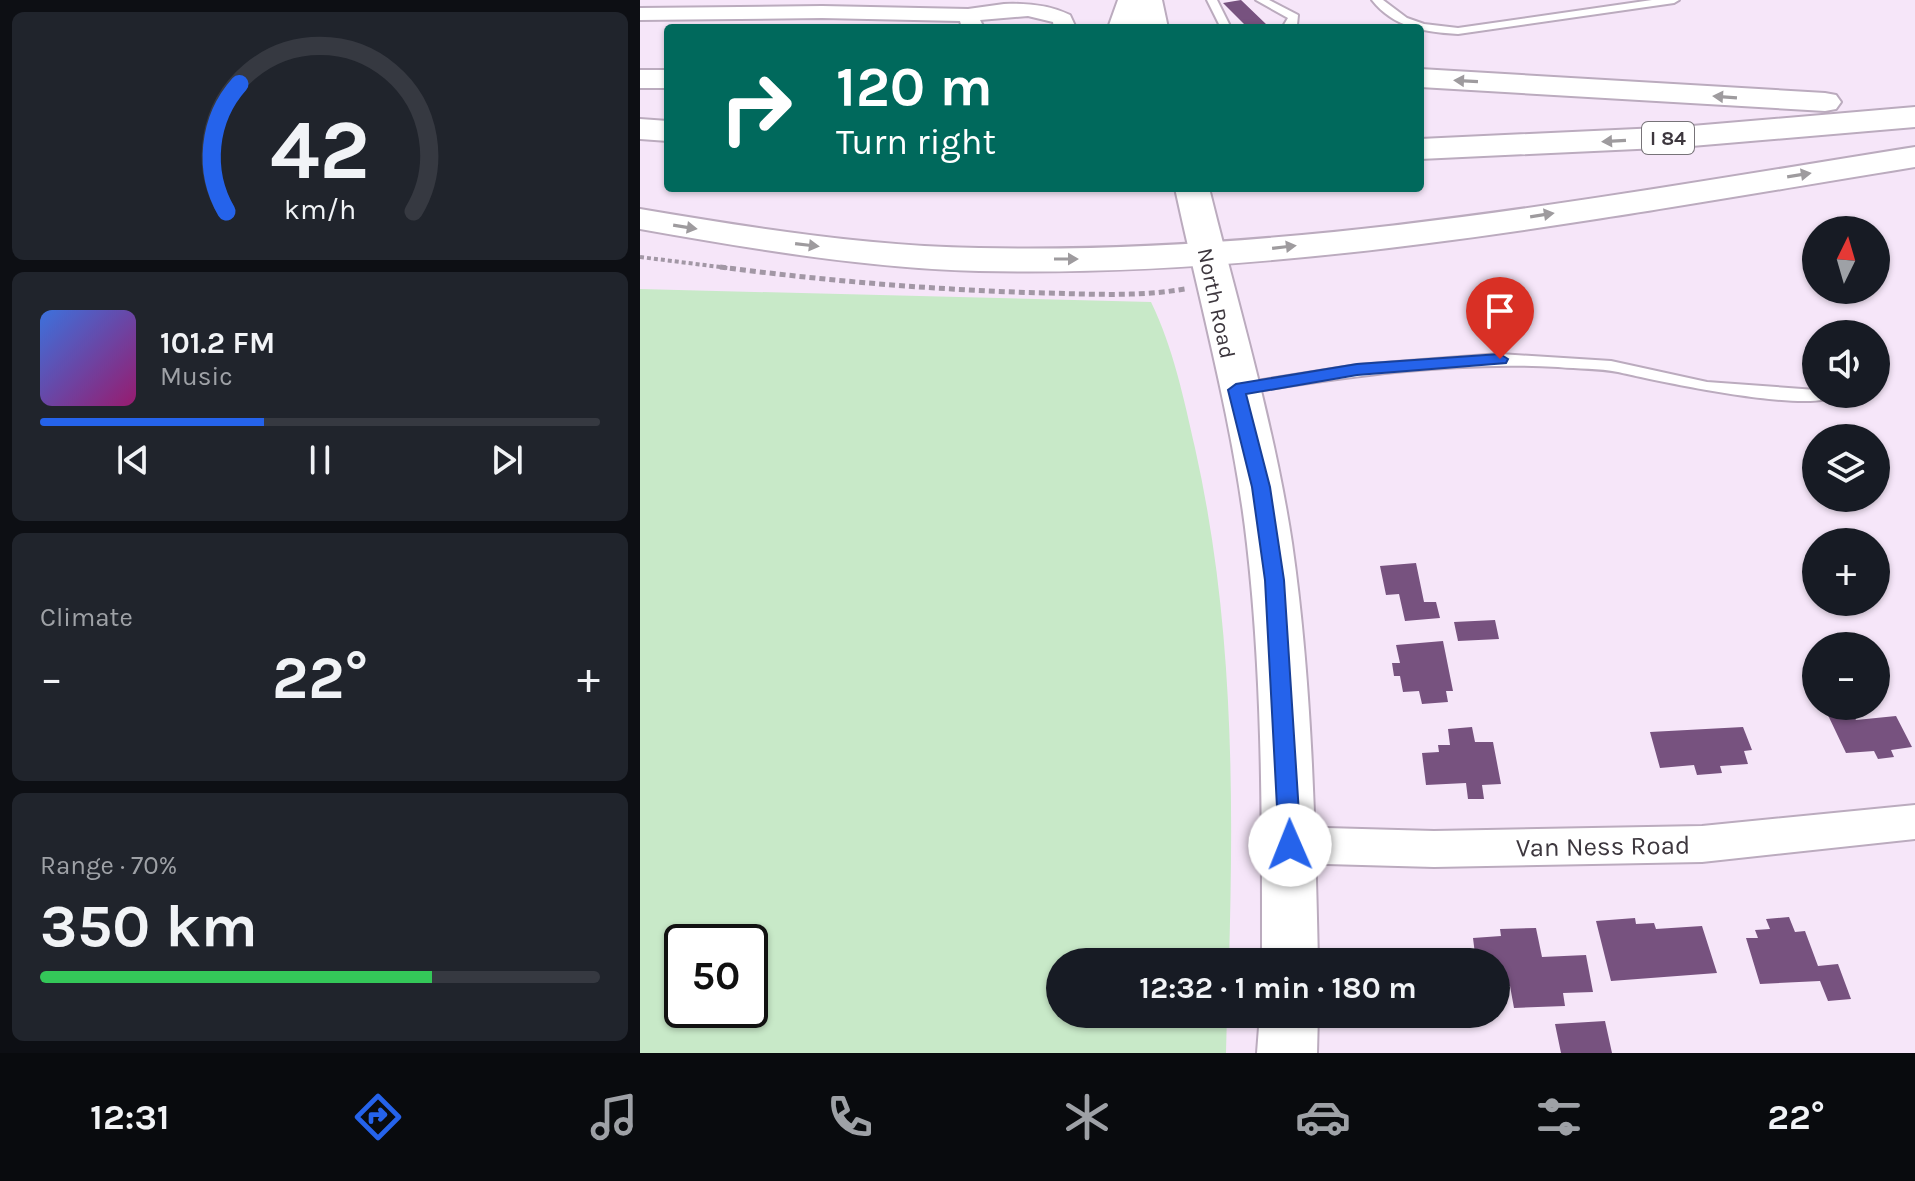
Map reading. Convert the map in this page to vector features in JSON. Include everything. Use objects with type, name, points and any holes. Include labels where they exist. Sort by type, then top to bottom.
[{"type":"main road","points":[[1124,24],[1132,0]]},
{"type":"main road","points":[[1148,0],[1152,24]]},
{"type":"main road","points":[[1424,78],[1761,100],[1915,101]]},
{"type":"main road","points":[[640,79],[664,79]]},
{"type":"main road","name":"I 84","points":[[1424,149],[1680,137],[1915,117]]},
{"type":"main road","points":[[640,129],[664,131]]},
{"type":"main road","name":"I 84","points":[[1424,171],[1666,160],[1915,139]]},
{"type":"main road","points":[[640,155],[664,156]]},
{"type":"main road","points":[[640,219],[780,242],[920,257],[1119,259],[1206,255],[1481,224],[1915,157]]},
{"type":"main road","name":"North Road","points":[[1195,203],[1261,487],[1274,580],[1290,845],[1290,948]]},
{"type":"main road","points":[[1287,1053],[1288,1028]]},
{"type":"street","points":[[640,14],[822,12],[971,22],[1036,10],[1052,13],[1063,19],[1064,24]]},
{"type":"street","name":"Van Ness Road","points":[[1290,845],[1434,849],[1702,844],[1915,822]]},
{"type":"lane","points":[[1212,0],[1224,24]]},
{"type":"lane","points":[[1261,0],[1294,17],[1292,24]]},
{"type":"lane","points":[[1377,0],[1385,12],[1412,24]]},
{"type":"lane","points":[[1424,27],[1458,31],[1674,0]]},
{"type":"lane","points":[[1236,390],[1357,370],[1500,359],[1611,366],[1707,387],[1802,396]]},
{"type":"green space","points":[[640,289],[1151,302],[1172,355],[1187,411],[1208,512],[1217,576],[1228,704],[1229,948],[1046,948],[1046,1028],[1227,1028],[1226,1053],[640,1053]]},
{"type":"building","points":[[1241,0],[1266,24],[1244,24],[1223,3]]},
{"type":"building","points":[[1416,563],[1424,602],[1436,602],[1440,618],[1405,621],[1399,594],[1386,595],[1380,566]]},
{"type":"building","points":[[1495,620],[1499,639],[1458,641],[1454,622]]},
{"type":"building","points":[[1443,641],[1453,691],[1446,691],[1448,702],[1422,704],[1419,691],[1403,692],[1400,676],[1394,676],[1392,663],[1400,663],[1396,645]]},
{"type":"building","points":[[1896,716],[1912,747],[1891,750],[1894,757],[1878,759],[1874,751],[1846,753],[1830,720],[1890,720],[1890,717]]},
{"type":"building","points":[[1472,727],[1475,742],[1493,742],[1501,784],[1482,785],[1484,799],[1468,799],[1466,783],[1426,785],[1422,753],[1439,752],[1438,745],[1450,745],[1448,729]]},
{"type":"building","points":[[1743,727],[1752,750],[1744,751],[1748,764],[1720,766],[1722,773],[1697,775],[1694,765],[1660,768],[1650,732]]},
{"type":"building","points":[[1789,917],[1795,932],[1805,931],[1818,966],[1838,964],[1851,999],[1828,1001],[1820,981],[1760,984],[1746,938],[1758,938],[1755,930],[1770,929],[1766,919]]},
{"type":"building","points":[[1635,918],[1636,924],[1654,923],[1656,929],[1702,926],[1717,973],[1611,981],[1596,921]]},
{"type":"building","points":[[1536,928],[1542,957],[1586,955],[1593,992],[1563,993],[1565,1006],[1514,1008],[1510,986],[1510,948],[1474,948],[1473,938],[1501,936],[1500,929]]},
{"type":"building","points":[[1605,1021],[1612,1053],[1561,1053],[1555,1024]]},
{"type":"route","points":[[1290,845],[1274,580],[1261,487],[1236,390],[1357,370],[1500,359]]}]
